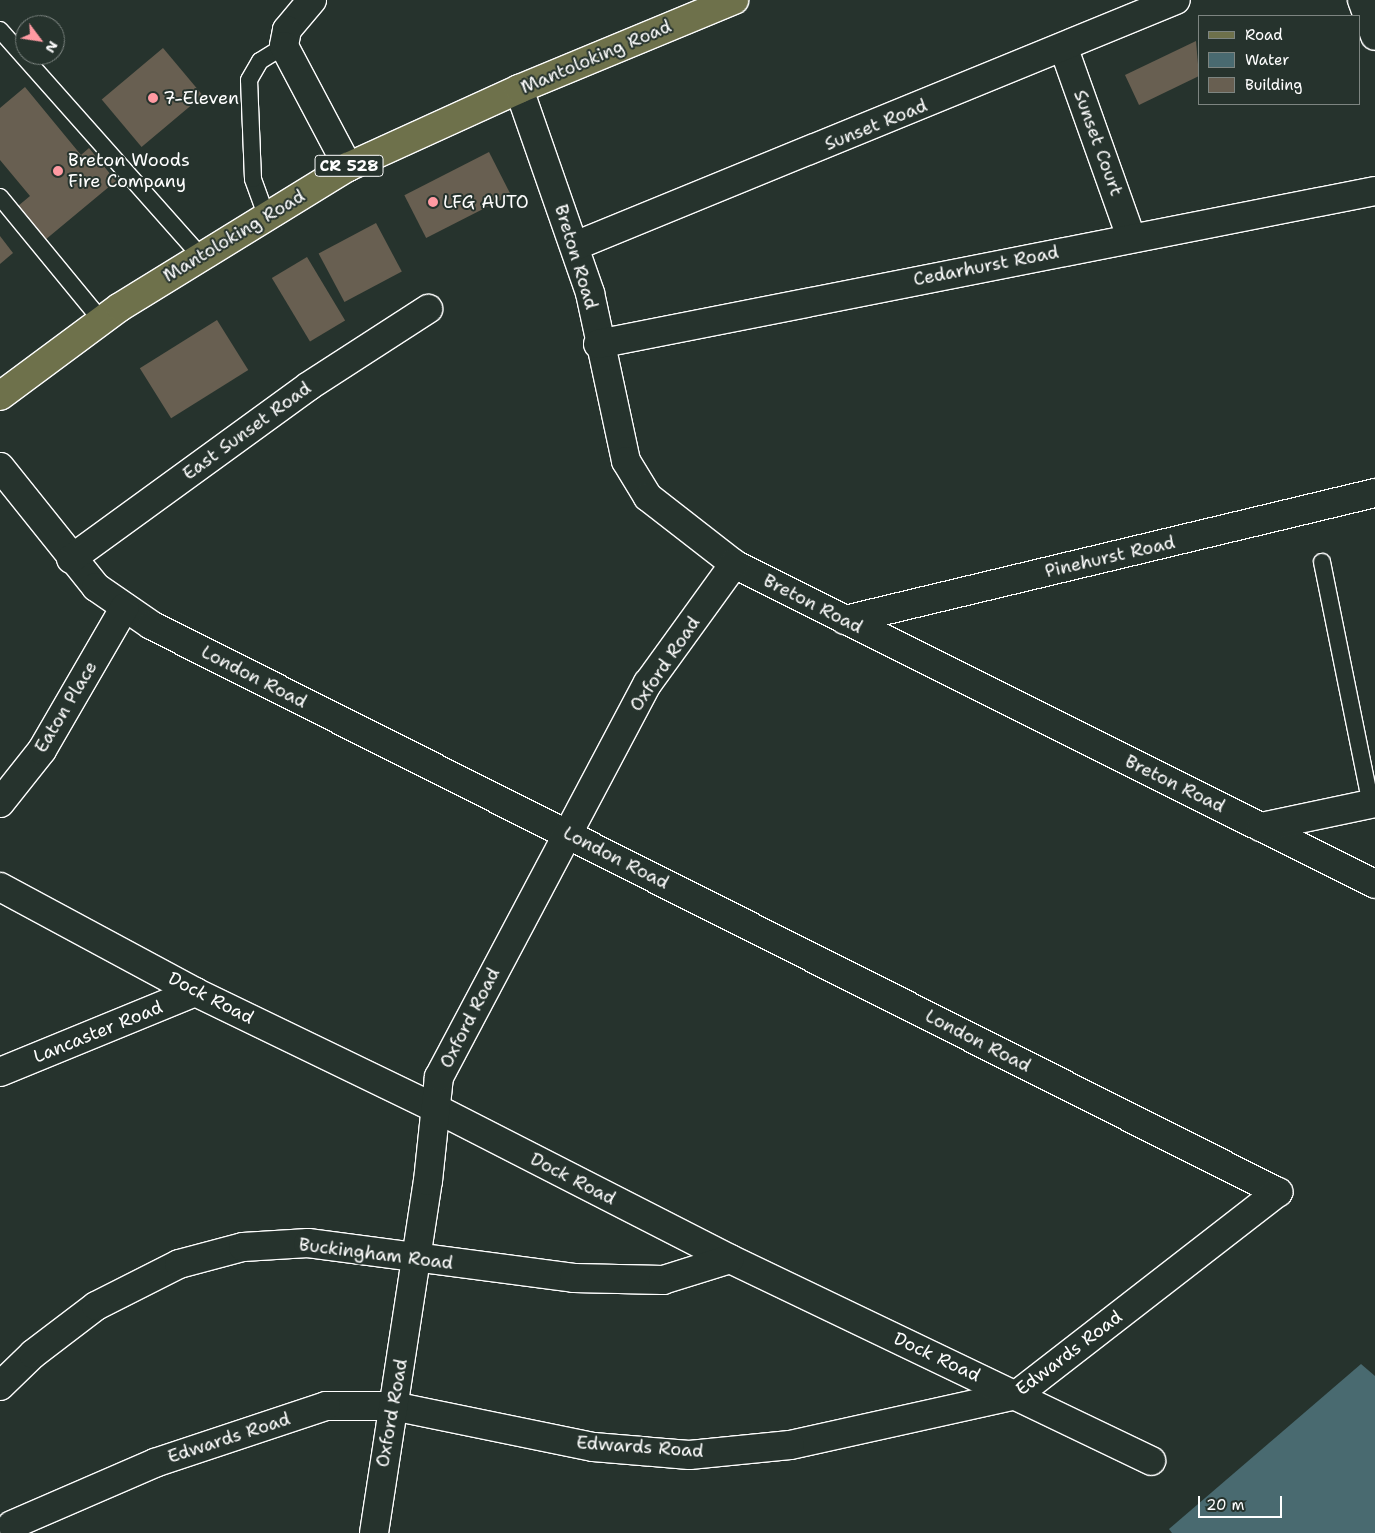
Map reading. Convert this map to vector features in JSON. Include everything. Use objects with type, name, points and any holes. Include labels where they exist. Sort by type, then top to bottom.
[{"type":"main road","name":"Mantoloking Road","points":[[0,396],[101,320],[200,254],[348,167],[519,89],[734,0]]},
{"type":"street","points":[[312,0],[287,30],[284,46],[348,167]]},
{"type":"street","name":"Sunset Road","points":[[575,246],[1064,49],[1176,0]]},
{"type":"street","points":[[1362,0],[1375,36]]},
{"type":"street","name":"Sunset Court","points":[[1064,49],[1131,237]]},
{"type":"street","name":"Breton Road","points":[[519,89],[590,293],[598,344],[626,461],[648,497],[734,564],[1375,884]]},
{"type":"street","name":"Cedarhurst Road","points":[[598,344],[1131,237],[1375,191]]},
{"type":"street","name":"East Sunset Road","points":[[71,559],[309,386],[428,309]]},
{"type":"street","name":"London Road","points":[[0,467],[71,559],[96,587],[151,625],[1278,1192]]},
{"type":"street","name":"Pinehurst Road","points":[[844,620],[1375,493]]},
{"type":"street","name":"Oxford Road","points":[[374,1533],[416,1260],[437,1109],[439,1077],[566,833],[648,683],[734,564]]},
{"type":"street","name":"Eaton Place","points":[[0,803],[42,750],[125,607]]},
{"type":"street","points":[[1260,827],[1373,803]]},
{"type":"street","name":"Dock Road","points":[[0,888],[195,992],[437,1109],[730,1259],[1150,1461]]},
{"type":"street","name":"Lancaster Road","points":[[0,1072],[195,992]]},
{"type":"street","name":"Edwards Road","points":[[13,1525],[156,1463],[326,1406],[394,1406],[593,1447],[690,1455],[790,1445],[1016,1395],[1278,1192]]},
{"type":"street","name":"Buckingham Road","points":[[0,1386],[33,1354],[96,1306],[179,1264],[243,1246],[308,1243],[416,1260],[574,1278],[663,1280],[730,1259]]},
{"type":"lane","points":[[0,30],[200,254]]},
{"type":"lane","points":[[266,216],[253,179],[249,80],[260,61],[284,46]]},
{"type":"lane","points":[[0,197],[101,320]]},
{"type":"lane","points":[[1322,562],[1373,803]]},
{"type":"water","points":[[1361,1364],[1375,1376],[1375,1533],[1172,1533],[1169,1529]]},
{"type":"building","points":[[1196,41],[1198,76],[1139,105],[1125,75]]},
{"type":"building","name":"7-Eleven","points":[[163,48],[203,95],[142,147],[102,99]]},
{"type":"building","name":"Breton Woods Fire Company","points":[[25,87],[81,155],[89,148],[116,181],[45,240],[18,206],[30,196],[0,160],[0,108]]},
{"type":"building","points":[[489,152],[511,195],[426,238],[404,195]]},
{"type":"building","points":[[376,223],[402,272],[344,302],[319,254]]},
{"type":"building","points":[[0,236],[13,253],[0,264]]},
{"type":"building","points":[[307,257],[345,320],[310,342],[272,278]]},
{"type":"building","points":[[217,320],[248,370],[171,418],[140,368]]},
{"type":"place","name":"7-Eleven","points":[[153,98]]},
{"type":"place","name":"Breton Woods Fire Company","points":[[58,171]]},
{"type":"place","name":"LFG AUTO","points":[[433,202]]}]
